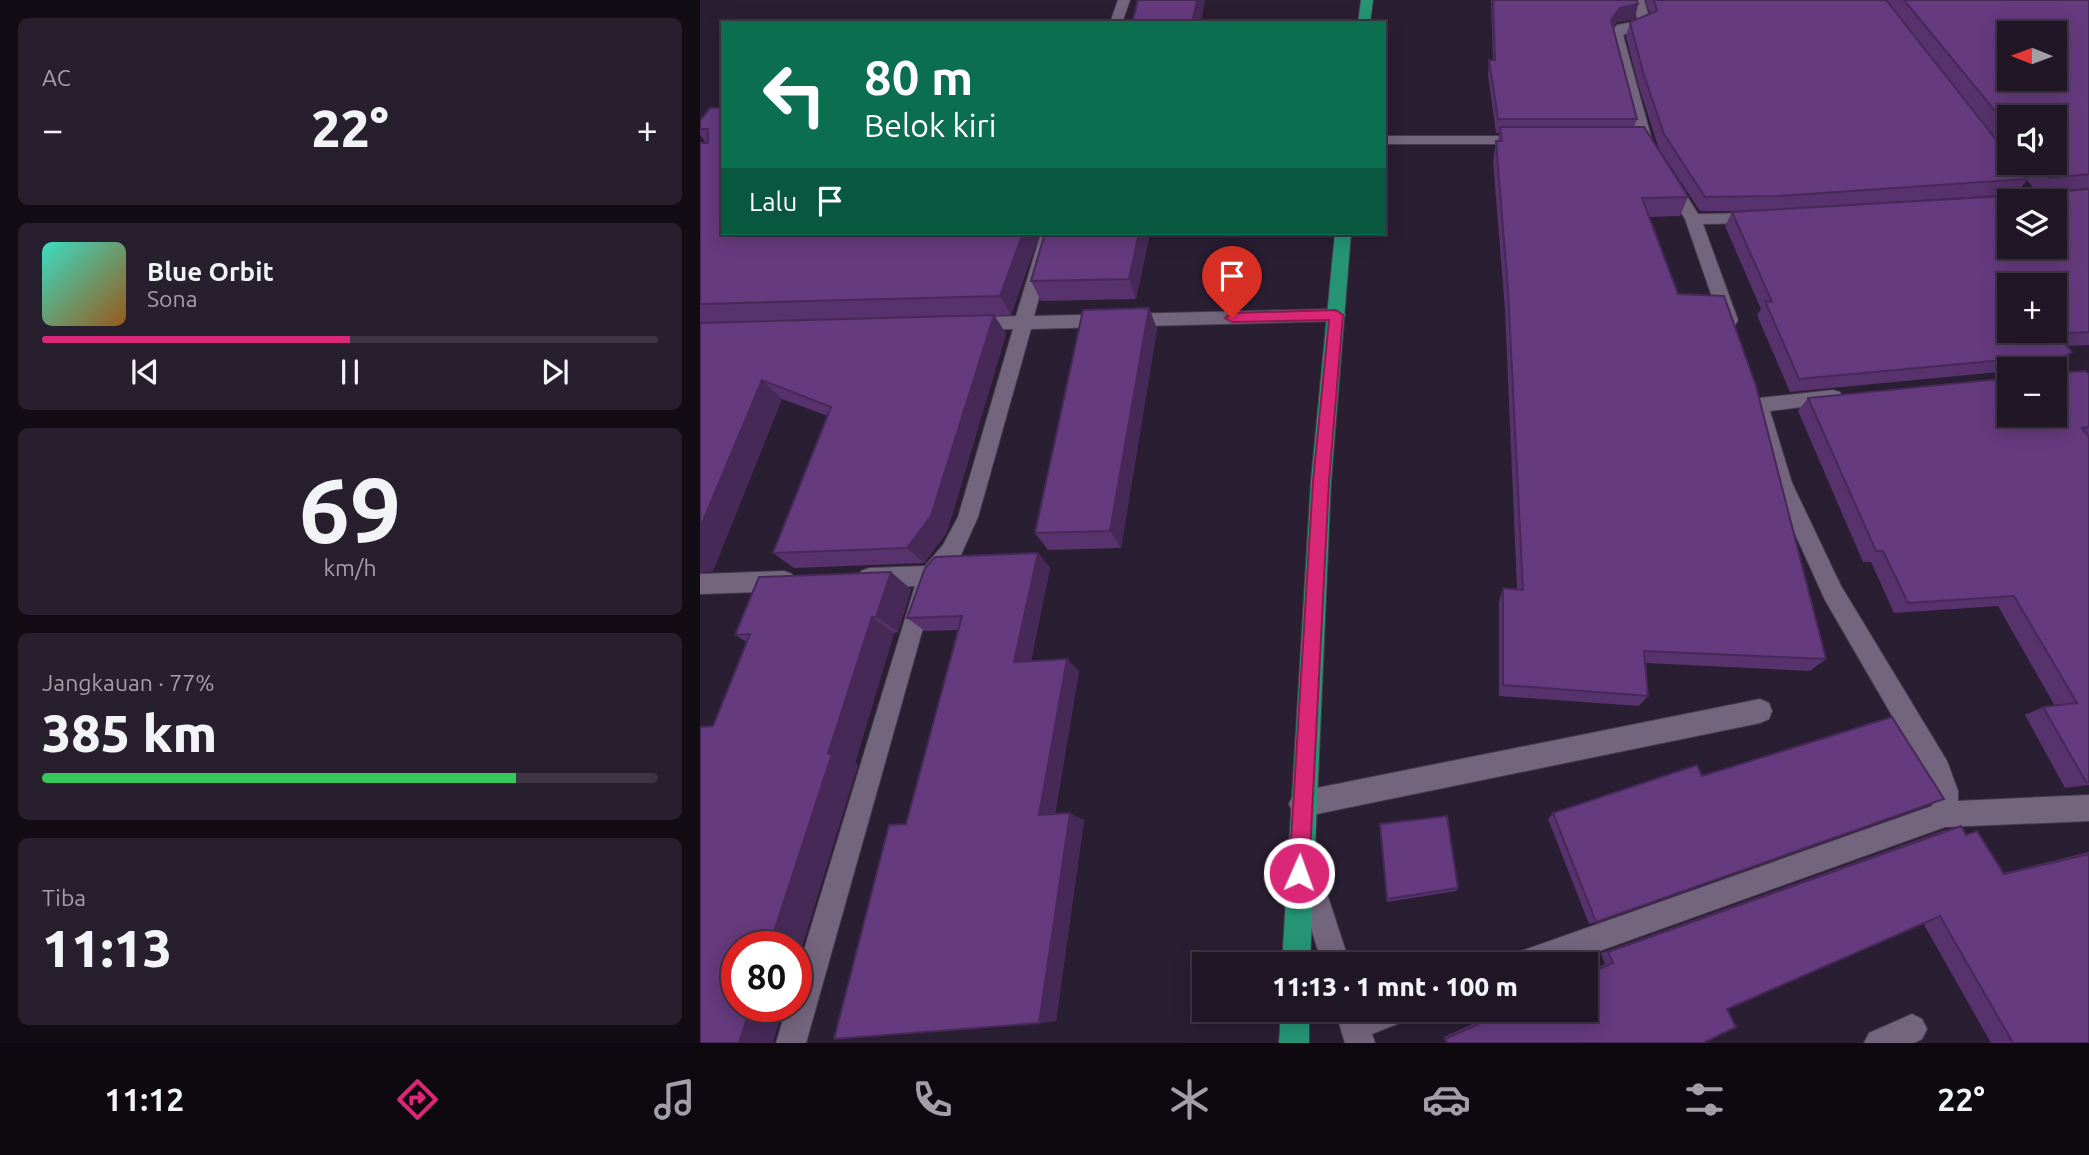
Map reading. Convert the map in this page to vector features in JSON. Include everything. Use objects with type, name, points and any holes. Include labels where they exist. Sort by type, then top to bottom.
[{"type":"highway","points":[[1364,21],[1367,0]]},
{"type":"highway","points":[[1296,952],[1302,804],[1321,481],[1343,235]]},
{"type":"highway","points":[[1294,1043],[1295,1022]]},
{"type":"street","points":[[1117,21],[1124,0]]},
{"type":"street","points":[[1638,0],[1644,24],[1622,29],[1616,34],[1638,140],[1678,190],[1693,219],[1737,343]]},
{"type":"street","points":[[1386,140],[1549,140]]},
{"type":"street","points":[[1693,219],[1772,218]]},
{"type":"street","points":[[791,1043],[910,635],[930,576],[951,552],[968,517],[1048,235]]},
{"type":"street","points":[[956,325],[1336,315]]},
{"type":"street","points":[[1861,394],[1757,399],[1782,483],[1833,593],[1938,770],[1945,791],[1945,814]]},
{"type":"street","points":[[849,579],[930,576]]},
{"type":"street","points":[[700,584],[808,580]]},
{"type":"street","points":[[1302,804],[1760,711]]},
{"type":"street","points":[[1558,952],[1945,814],[2089,808]]},
{"type":"street","points":[[1300,850],[1332,952]]},
{"type":"street","points":[[1879,1043],[1912,1029]]},
{"type":"building","points":[[1138,0],[1197,0],[1192,21],[1133,21]]},
{"type":"building","points":[[1493,0],[1637,0],[1638,4],[1620,8],[1611,20],[1637,119],[1498,119],[1489,60],[1495,60]]},
{"type":"building","points":[[1654,0],[1886,0],[1997,141],[1997,175],[2024,175],[2027,179],[1779,196],[1705,197],[1664,134],[1630,22],[1657,11]]},
{"type":"building","points":[[1904,0],[2089,0],[2089,174],[2049,178],[2047,175],[2067,175],[2067,105],[1997,105],[1997,113]]},
{"type":"building","points":[[710,108],[721,108],[721,235],[1022,235],[1000,296],[700,304],[700,143],[708,143],[708,129],[700,129],[700,121]]},
{"type":"building","points":[[1500,127],[1644,127],[1679,182],[1688,197],[1642,198],[1678,294],[1724,296],[1756,386],[1826,659],[1644,651],[1648,696],[1503,685],[1503,588],[1523,590],[1508,290],[1496,141],[1502,141]]},
{"type":"building","points":[[2089,189],[2089,332],[2067,333],[2067,273],[1997,273],[1997,343],[2064,343],[2072,352],[2065,357],[1997,357],[1997,361],[1799,379],[1765,301],[1772,302],[1732,212],[1997,196],[1997,259],[2067,259],[2067,191]]},
{"type":"building","points":[[1044,235],[1139,235],[1129,279],[1031,281]]},
{"type":"building","points":[[1149,308],[1110,531],[1035,533],[1083,310]]},
{"type":"building","points":[[994,315],[931,516],[907,548],[773,553],[831,407],[762,380],[700,528],[700,323]]},
{"type":"building","points":[[2086,371],[2089,375],[2089,427],[2082,428],[2089,437],[2089,782],[2086,782],[2043,707],[2077,703],[2014,596],[1908,603],[1883,551],[1876,551],[1808,398],[1997,379],[1997,427],[2067,427],[2067,372]]},
{"type":"building","points":[[1038,553],[1014,662],[1067,659],[1039,815],[1070,813],[1039,1023],[834,1039],[889,825],[906,824],[962,616],[907,618],[925,568],[935,557]]},
{"type":"building","points":[[891,572],[876,617],[872,617],[828,754],[832,754],[774,931],[721,931],[721,1022],[746,1022],[739,1043],[700,1043],[700,727],[713,726],[750,634],[735,635],[759,577]]},
{"type":"building","points":[[1892,717],[1944,799],[1596,922],[1553,813],[1697,765],[1702,776]]},
{"type":"building","points":[[1447,816],[1458,888],[1387,899],[1380,824]]},
{"type":"building","points":[[1961,826],[1966,835],[1977,831],[2004,874],[2089,854],[2089,1043],[2013,1043],[1940,916],[1727,1009],[1736,1027],[1703,1043],[1447,1043],[1445,1039],[1483,1022],[1598,1022],[1598,970],[1613,963],[1608,952]]},
{"type":"route","points":[[1232,318],[1336,315],[1321,481],[1299,873]]}]
